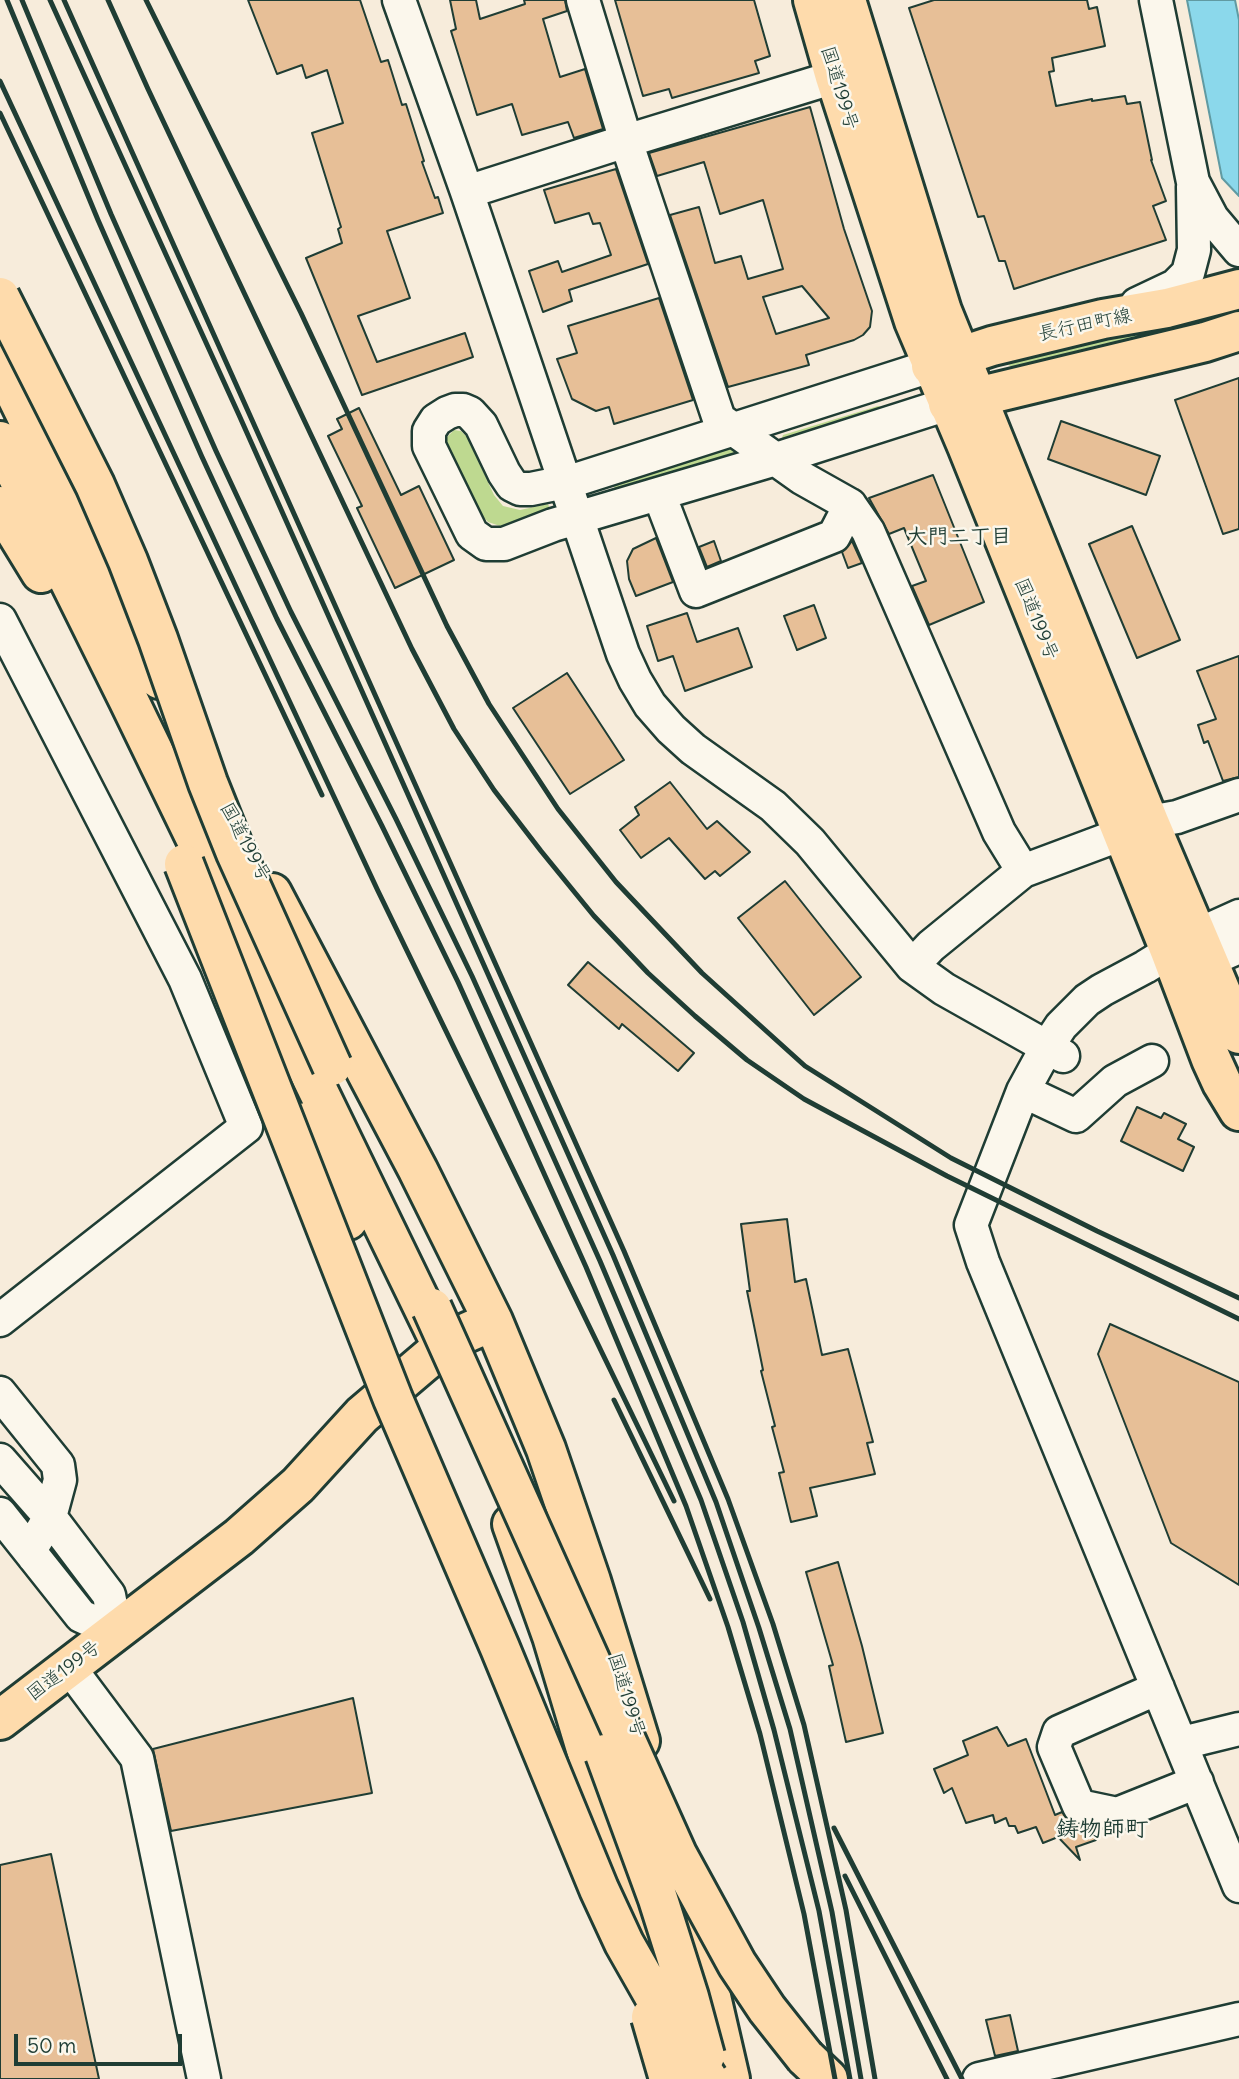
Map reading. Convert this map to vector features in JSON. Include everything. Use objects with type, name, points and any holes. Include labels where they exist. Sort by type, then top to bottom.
[{"type":"main road","name":"国道199号","points":[[813,0],[835,77],[914,321],[946,361],[963,400],[967,446],[1136,828],[1239,1034]]},
{"type":"main road","name":"国道199号","points":[[846,0],[942,311],[946,361]]},
{"type":"main road","name":"長行田町線","points":[[946,361],[992,346],[1103,319],[1167,309],[1239,289]]},
{"type":"main road","points":[[0,297],[95,485],[128,561],[208,783],[332,1066],[432,1308],[620,1792],[689,1997],[710,2079]]},
{"type":"main road","points":[[963,400],[1205,342],[1239,331]]},
{"type":"main road","name":"国道199号","points":[[0,362],[101,568],[418,1171],[493,1321],[546,1449],[595,1594],[654,1786],[707,1979],[730,2079]]},
{"type":"main road","points":[[0,441],[442,1347],[500,1491],[560,1663],[600,1796],[632,1925],[662,2079]]},
{"type":"main road","points":[[0,506],[73,628],[114,710],[260,1022],[348,1220],[553,1721],[620,1912],[669,2079]]},
{"type":"main road","points":[[184,864],[393,1399],[500,1648],[599,1889],[624,1943],[653,1994],[710,2079]]},
{"type":"main road","name":"国道199号","points":[[1198,954],[1211,1059],[1239,1111]]},
{"type":"main road","points":[[432,1308],[689,1876],[737,1964],[766,2009],[805,2057],[828,2079]]},
{"type":"main road","name":"国道199号","points":[[0,1720],[239,1537],[298,1485],[362,1415],[442,1347],[493,1321]]},
{"type":"street","points":[[400,0],[623,654],[650,705],[671,729],[694,749],[773,806],[810,842],[912,966],[944,989],[1055,1051]]},
{"type":"street","points":[[583,0],[626,141],[719,419],[802,478],[850,505],[868,531],[999,832],[1023,872]]},
{"type":"street","points":[[1103,319],[1175,286],[1188,273],[1194,250],[1193,182],[1156,0]]},
{"type":"street","points":[[467,192],[835,77]]},
{"type":"street","points":[[1193,182],[1212,218],[1239,250]]},
{"type":"street","points":[[946,361],[566,482],[525,489],[512,485],[481,425],[470,413],[463,410],[447,412],[436,420],[428,438],[432,456],[466,526],[486,544],[504,544],[553,525],[963,400]]},
{"type":"street","points":[[659,494],[696,591],[834,536],[850,505]]},
{"type":"street","points":[[0,620],[185,979],[246,1127],[0,1320]]},
{"type":"street","points":[[912,966],[931,946],[1023,872],[1136,828],[1239,795]]},
{"type":"street","points":[[1239,916],[1198,954],[1099,1013],[1055,1051],[989,1176],[971,1225],[1239,1886]]},
{"type":"street","points":[[1030,1095],[1076,1116],[1115,1081],[1152,1061]]},
{"type":"street","points":[[0,1393],[58,1465],[60,1480],[50,1517],[34,1540],[34,1557]]},
{"type":"street","points":[[0,1460],[50,1517],[109,1595],[116,1632]]},
{"type":"street","points":[[0,1514],[81,1616],[116,1632]]},
{"type":"street","points":[[69,1667],[137,1758],[204,2079]]},
{"type":"street","points":[[1158,1688],[1059,1732],[1054,1747],[1079,1806],[1117,1814],[1197,1782]]},
{"type":"street","points":[[1182,1743],[1239,1728]]},
{"type":"street","points":[[979,2079],[1239,2019]]},
{"type":"green space","points":[[1174,331],[1178,337],[1107,343],[1012,367],[1007,364],[1105,337]]},
{"type":"green space","points":[[878,406],[884,408],[781,441],[783,435]]},
{"type":"green space","points":[[454,430],[461,431],[467,437],[494,495],[503,506],[520,510],[548,504],[551,511],[506,528],[488,522],[478,511],[446,447],[445,439]]},
{"type":"green space","points":[[735,447],[742,454],[616,491],[614,487],[615,482],[685,459]]},
{"type":"water","points":[[1187,0],[1235,0],[1239,20],[1239,196],[1222,178]]},
{"type":"building","points":[[248,0],[360,0],[381,62],[388,60],[402,105],[406,104],[424,161],[422,162],[443,213],[387,231],[410,298],[358,316],[377,362],[465,333],[473,357],[362,395],[306,258],[342,243],[338,229],[341,227],[312,133],[343,123],[327,70],[306,78],[302,65],[277,74]]},
{"type":"building","points":[[450,0],[476,0],[480,19],[525,4],[524,0],[565,0],[567,11],[543,19],[560,77],[585,69],[603,129],[574,138],[568,122],[522,135],[512,104],[477,115],[451,31],[456,29]]},
{"type":"building","points":[[615,0],[754,0],[770,56],[755,61],[759,73],[672,98],[669,89],[643,96]]},
{"type":"building","points":[[934,0],[1087,0],[1089,9],[1097,7],[1105,46],[1052,58],[1054,71],[1049,72],[1056,106],[1125,96],[1127,104],[1140,102],[1151,160],[1166,201],[1153,206],[1166,240],[1014,289],[1005,261],[999,261],[984,216],[978,217],[909,8]]},
{"type":"building","points":[[810,107],[844,229],[872,311],[870,327],[854,340],[806,355],[809,365],[728,387],[670,215],[699,207],[715,263],[741,256],[748,279],[783,269],[763,200],[720,214],[704,162],[657,176],[649,153]],"holes":[[[802,286],[829,318],[776,334],[763,297]]]},
{"type":"building","points":[[616,169],[648,264],[569,290],[572,301],[543,312],[529,271],[558,261],[562,272],[611,255],[600,223],[593,224],[589,213],[555,223],[544,190]]},
{"type":"building","points":[[659,298],[693,400],[614,424],[609,407],[596,411],[572,399],[557,359],[577,353],[568,326]]},
{"type":"building","points":[[1239,378],[1239,529],[1223,534],[1175,400]]},
{"type":"building","points":[[359,408],[401,495],[419,486],[454,560],[395,588],[357,508],[362,506],[328,436],[342,429],[337,419]]},
{"type":"building","points":[[1061,421],[1160,456],[1146,495],[1048,459]]},
{"type":"building","points":[[933,475],[984,602],[929,625],[912,586],[926,581],[904,528],[889,534],[869,498]]},
{"type":"building","points":[[1132,526],[1180,640],[1137,658],[1089,544]]},
{"type":"building","points":[[656,538],[673,582],[636,596],[629,579],[627,561],[633,549]]},
{"type":"building","points":[[714,541],[721,561],[707,567],[699,547]]},
{"type":"building","points":[[852,541],[862,563],[848,568],[842,552]]},
{"type":"building","points":[[814,605],[826,638],[797,650],[784,616]]},
{"type":"building","points":[[687,613],[697,642],[738,628],[752,667],[685,691],[673,656],[658,661],[647,626]]},
{"type":"building","points":[[1239,656],[1239,777],[1223,781],[1208,741],[1204,743],[1198,725],[1216,719],[1197,671]]},
{"type":"building","points":[[567,673],[624,760],[570,794],[513,708]]},
{"type":"building","points":[[670,782],[707,829],[717,821],[750,852],[720,876],[715,871],[705,879],[669,838],[641,858],[620,830],[639,815],[635,807]]},
{"type":"building","points":[[785,881],[861,977],[814,1015],[738,918]]},
{"type":"building","points":[[588,962],[694,1053],[678,1071],[622,1024],[619,1029],[568,985]]},
{"type":"building","points":[[1137,1107],[1161,1118],[1164,1113],[1186,1124],[1178,1139],[1194,1147],[1183,1171],[1121,1141]]},
{"type":"building","points":[[787,1219],[795,1282],[806,1279],[822,1355],[848,1349],[873,1442],[867,1443],[875,1474],[810,1488],[817,1516],[791,1522],[779,1473],[784,1472],[772,1427],[775,1426],[761,1371],[763,1370],[747,1291],[750,1291],[741,1224]]},
{"type":"building","points":[[1110,1324],[1239,1382],[1239,1585],[1171,1543],[1098,1354]]},
{"type":"building","points":[[838,1562],[883,1733],[846,1742],[829,1666],[833,1665],[806,1572]]},
{"type":"building","points":[[353,1698],[372,1793],[171,1831],[153,1749]]},
{"type":"building","points":[[997,1727],[1008,1746],[1026,1739],[1055,1815],[1062,1812],[1071,1829],[1078,1825],[1089,1827],[1096,1840],[1076,1847],[1080,1860],[1058,1837],[1043,1843],[1036,1827],[1018,1833],[1015,1826],[1009,1826],[1006,1818],[995,1823],[993,1815],[966,1823],[952,1788],[944,1793],[934,1769],[968,1755],[963,1741]]},
{"type":"building","points":[[51,1854],[99,2079],[0,2079],[0,1865]]},
{"type":"building","points":[[1010,2015],[1018,2051],[995,2056],[986,2020]]},
{"type":"railway","points":[[7,0],[98,220],[202,457],[277,619],[458,982],[586,1267],[686,1506],[728,1627],[760,1734],[804,1914],[835,2079]]},
{"type":"railway","points":[[22,0],[111,214],[216,451],[291,612],[472,976],[600,1261],[701,1500],[743,1622],[774,1730],[819,1911],[850,2079]]},
{"type":"railway","points":[[50,0],[239,415],[613,1255],[716,1502],[790,1729],[832,1912],[861,2079]]},
{"type":"railway","points":[[64,0],[624,1251],[728,1499],[773,1624],[804,1725],[846,1910],[875,2079]]},
{"type":"railway","points":[[108,0],[412,649],[454,729],[494,790],[594,916],[648,973],[695,1016],[747,1060],[804,1099],[947,1176],[1239,1319]]},
{"type":"railway","points":[[146,0],[301,313],[447,626],[489,704],[558,809],[616,882],[702,973],[805,1066],[951,1158],[1239,1298]]},
{"type":"railway","points":[[0,81],[378,891],[674,1501]]},
{"type":"railway","points":[[0,113],[322,795]]},
{"type":"railway","points":[[614,1400],[710,1599]]},
{"type":"railway","points":[[834,1828],[962,2079]]},
{"type":"railway","points":[[845,1876],[947,2079]]},
{"type":"district","name":"大門二丁目","points":[[959,537]]},
{"type":"district","name":"鋳物師町","points":[[1102,1829]]}]
